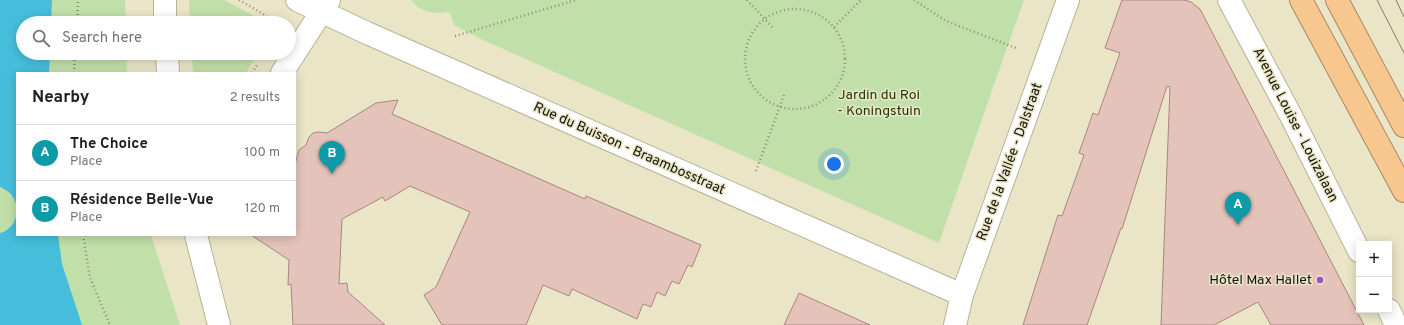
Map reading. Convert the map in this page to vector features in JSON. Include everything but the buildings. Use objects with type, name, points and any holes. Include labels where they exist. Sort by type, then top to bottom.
[{"type":"highway","points":[[1301,0],[1404,192]]},
{"type":"highway","points":[[1337,0],[1404,126]]},
{"type":"highway","points":[[1386,157],[1404,202]]},
{"type":"street","points":[[165,0],[165,16]]},
{"type":"street","name":"Rue du Buisson - Braambosstraat","points":[[297,0],[325,6],[415,55],[962,295]]},
{"type":"street","name":"Rue de la Vallée - Dalstraat","points":[[955,325],[962,295],[1068,0]]},
{"type":"street","name":"Avenue Louise - Louizalaan","points":[[1229,0],[1291,116],[1356,245]]},
{"type":"street","points":[[296,51],[325,6]]},
{"type":"street","points":[[167,60],[168,72]]},
{"type":"street","points":[[283,72],[290,60]]},
{"type":"street","points":[[196,236],[218,325]]},
{"type":"street","points":[[1390,313],[1396,325]]},
{"type":"path","points":[[77,16],[78,0]]},
{"type":"path","points":[[239,0],[267,16]]},
{"type":"path","points":[[455,36],[576,0]]},
{"type":"path","points":[[747,0],[773,28]]},
{"type":"path","points":[[834,27],[861,0]]},
{"type":"path","points":[[914,0],[946,21],[1016,48]]},
{"type":"path","points":[[785,10],[808,10],[823,17],[834,27],[843,41],[846,57],[844,73],[837,88],[826,100],[811,107],[795,109],[779,107],[765,100],[754,89],[747,75],[745,60],[747,44],[753,30],[764,19],[785,10]]},
{"type":"path","points":[[74,72],[75,60]]},
{"type":"path","points":[[756,171],[784,95]]},
{"type":"path","points":[[83,236],[90,278],[110,325]]},
{"type":"green space","points":[[0,0],[125,0],[126,16],[16,16],[16,60],[126,60],[127,72],[16,72],[16,236],[151,236],[180,325],[0,325]]},
{"type":"green space","points":[[189,0],[224,0],[254,16],[190,16]]},
{"type":"green space","name":"Jardin du Roi - Koningstuin","points":[[411,0],[1024,0],[939,243],[483,40],[454,25],[450,12],[429,12],[419,8]]},
{"type":"green space","points":[[192,60],[254,60],[247,72],[193,72]]},
{"type":"water","points":[[0,0],[52,0],[51,16],[16,16],[16,60],[50,60],[49,72],[16,72],[16,205],[11,194],[0,187]]},
{"type":"water","points":[[16,217],[16,236],[58,236],[62,264],[82,325],[0,325],[0,233],[6,231]]},
{"type":"tram line","points":[[1377,0],[1404,53]]},
{"type":"tram line","points":[[1396,0],[1404,17]]},
{"type":"place","name":"Résidence Belle-Vue","points":[[332,174]]},
{"type":"place","name":"The Choice","points":[[1238,225]]},
{"type":"place","name":"Hôtel Max Hallet","points":[[1320,280]]}]
